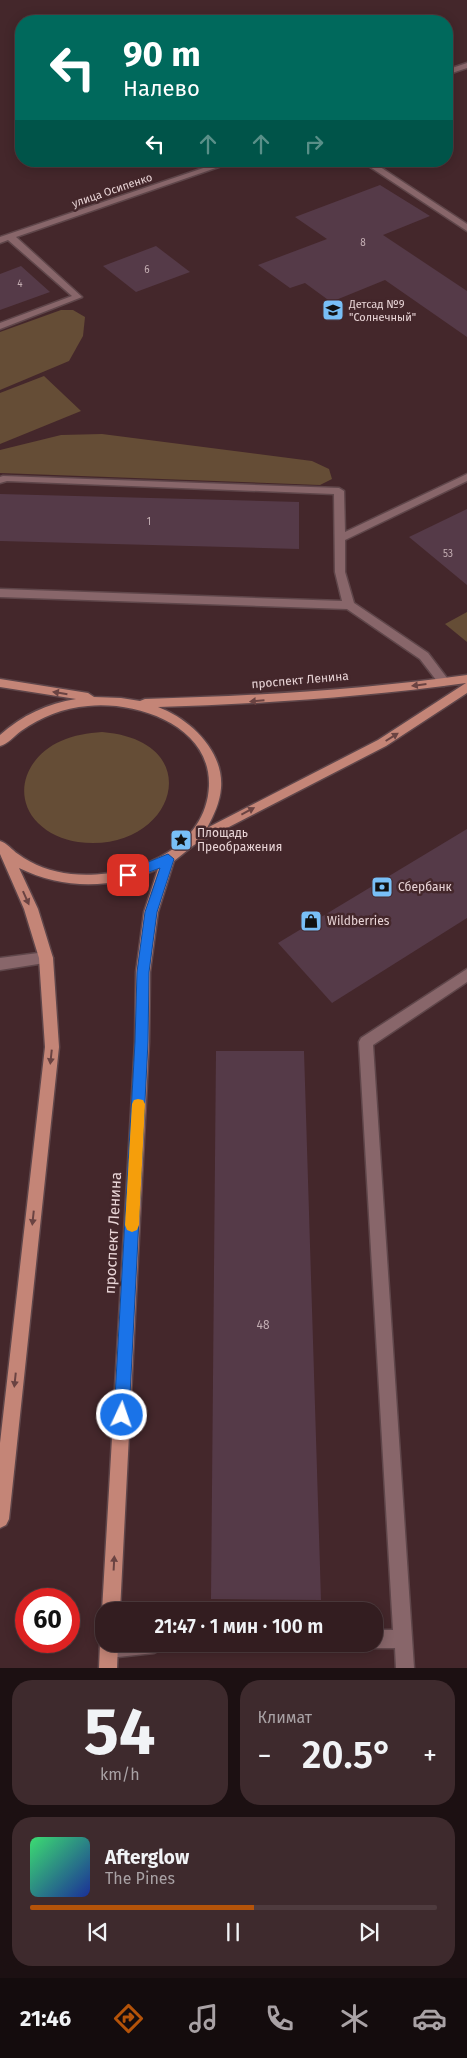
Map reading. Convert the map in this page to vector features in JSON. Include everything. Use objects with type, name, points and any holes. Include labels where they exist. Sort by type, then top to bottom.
[{"type":"main road","name":"проспект Ленина","points":[[135,704],[239,702],[467,679]]},
{"type":"main road","points":[[0,684],[135,704],[160,711],[181,724],[199,740],[210,759],[215,780],[214,801],[205,823],[190,842]]},
{"type":"main road","points":[[3,850],[28,867],[55,876],[84,880],[114,879],[142,871],[168,859],[190,842],[251,809],[382,743],[467,687]]},
{"type":"main road","points":[[0,742],[8,733],[30,718],[54,708],[81,702],[108,700]]},
{"type":"main road","points":[[0,1519],[52,1047],[46,958],[32,909],[3,850]]},
{"type":"main road","name":"проспект Ленина","points":[[111,1602],[142,1042],[143,972],[151,912],[168,859]]},
{"type":"main road","points":[[108,1668],[109,1652]]},
{"type":"street","points":[[453,70],[467,65]]},
{"type":"street","name":"улица Осипенко","points":[[0,240],[214,167]]},
{"type":"street","points":[[374,167],[467,228]]},
{"type":"street","points":[[0,326],[78,297],[10,237]]},
{"type":"street","points":[[0,480],[7,478],[339,491],[340,572],[350,606]]},
{"type":"street","points":[[340,538],[467,478]]},
{"type":"street","points":[[0,593],[350,606],[424,656],[444,682]]},
{"type":"street","points":[[0,964],[46,958]]},
{"type":"street","points":[[405,1668],[366,1042],[466,977]]},
{"type":"street","points":[[383,1639],[403,1639]]},
{"type":"shaded area","points":[[61,310],[73,310],[85,317],[83,336],[69,361],[0,390],[0,332]]},
{"type":"shaded area","points":[[44,376],[81,411],[0,444],[0,393]]},
{"type":"shaded area","points":[[102,434],[312,461],[329,469],[332,479],[320,485],[0,473],[0,450],[61,435]]},
{"type":"shaded area","points":[[467,612],[467,642],[445,624]]},
{"type":"shaded area","points":[[102,732],[136,740],[158,755],[168,774],[167,795],[157,815],[138,832],[111,841],[78,842],[61,838],[42,827],[30,812],[25,800],[24,788],[27,776],[32,765],[49,747],[71,737]]},
{"type":"building","points":[[380,185],[430,216],[383,235],[467,291],[467,337],[385,280],[331,302],[305,283],[290,288],[258,265],[327,239],[295,217]]},
{"type":"building","points":[[156,246],[190,272],[136,292],[103,266]]},
{"type":"building","points":[[21,266],[50,292],[0,310],[0,274]]},
{"type":"building","points":[[0,494],[299,502],[299,549],[0,541]]},
{"type":"building","points":[[467,509],[467,585],[409,537]]},
{"type":"building","points":[[467,829],[467,918],[332,1003],[278,943]]},
{"type":"building","points":[[216,1051],[304,1051],[321,1600],[211,1599]]},
{"type":"slow traffic","points":[[132,1225],[138,1104]]},
{"type":"place","name":"Детсад №9 \"Солнечный\"","points":[[333,310]]},
{"type":"place","name":"Площадь Преображения","points":[[181,840]]},
{"type":"place","name":"Сбербанк","points":[[382,887]]},
{"type":"place","name":"Wildberries","points":[[311,921]]},
{"type":"route","points":[[122,1415],[142,1042],[143,972],[151,912],[168,859],[128,875]]}]
